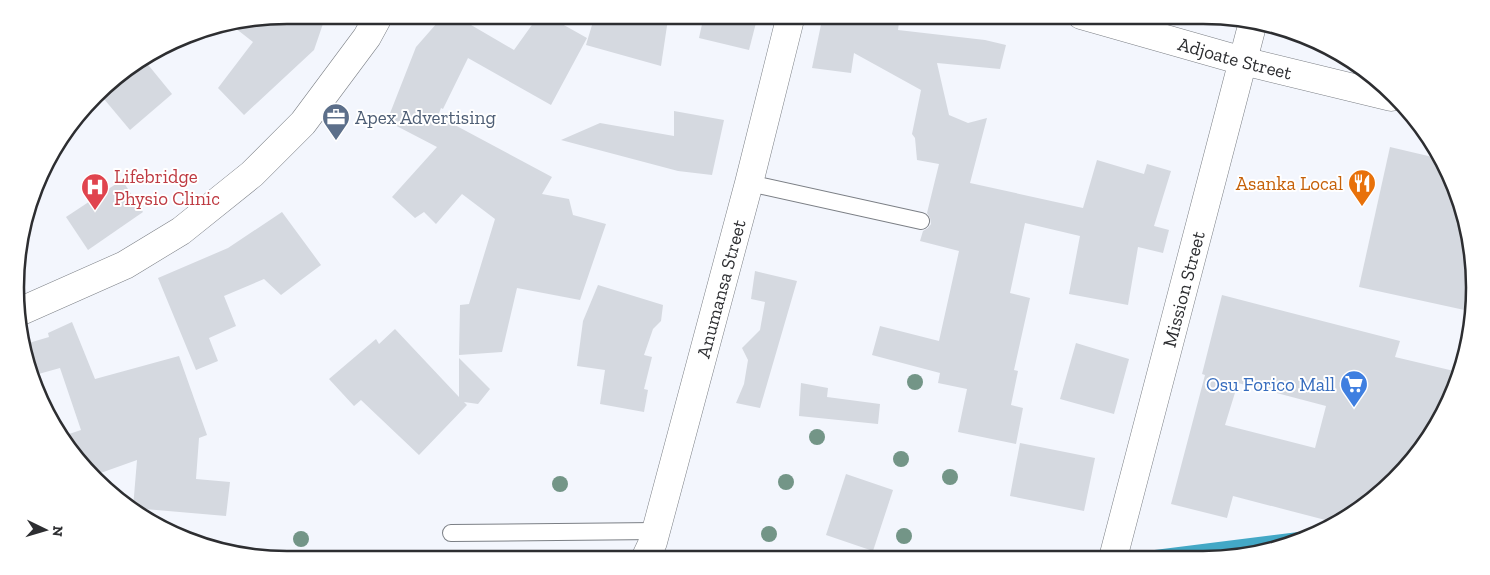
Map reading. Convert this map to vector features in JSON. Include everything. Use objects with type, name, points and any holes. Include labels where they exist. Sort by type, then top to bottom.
[{"type":"street","points":[[25,310],[125,265],[181,231],[252,174],[303,123],[367,37],[374,24]]},
{"type":"street","name":"Anumansa Street","points":[[651,544],[749,183],[789,24]]},
{"type":"street","name":"Adjoate Street","points":[[1112,24],[1242,61],[1382,95]]},
{"type":"street","name":"Mission Street","points":[[1116,551],[1251,28]]},
{"type":"lane","points":[[749,183],[922,221]]},
{"type":"lane","points":[[451,533],[651,544]]},
{"type":"building","points":[[270,24],[323,24],[314,50],[244,115],[218,88],[253,42],[236,29]]},
{"type":"building","points":[[436,24],[469,24],[514,50],[533,24],[562,24],[587,38],[551,105],[468,58],[438,116],[552,177],[542,194],[569,199],[573,215],[606,224],[580,300],[517,288],[502,352],[459,355],[460,305],[469,304],[495,219],[462,194],[436,224],[424,212],[415,218],[392,197],[437,147],[387,121],[416,47]]},
{"type":"building","points":[[592,24],[667,24],[661,66],[586,45]]},
{"type":"building","points":[[702,24],[756,24],[749,50],[699,38]]},
{"type":"building","points":[[821,24],[899,24],[898,30],[985,40],[1006,45],[1000,69],[937,63],[949,115],[968,123],[987,118],[970,183],[1083,208],[1097,160],[1144,174],[1147,164],[1171,171],[1154,226],[1169,230],[1163,253],[1138,247],[1128,305],[1069,294],[1080,236],[1025,223],[1010,293],[1030,298],[1014,370],[1018,371],[1011,405],[1023,408],[1016,444],[958,432],[967,389],[938,383],[940,373],[872,355],[880,326],[939,341],[959,251],[920,241],[923,231],[931,224],[927,213],[939,164],[917,160],[915,138],[912,134],[921,90],[854,53],[851,73],[812,68]]},
{"type":"building","points":[[148,64],[172,94],[130,130],[104,99],[127,78]]},
{"type":"building","points":[[674,111],[724,120],[712,175],[678,171],[561,140],[600,123],[674,136]]},
{"type":"building","points":[[1390,147],[1431,157],[1452,203],[1461,236],[1466,270],[1465,310],[1359,287]]},
{"type":"building","points":[[122,180],[143,212],[88,250],[66,217]]},
{"type":"building","points":[[282,212],[321,265],[281,295],[264,279],[224,296],[236,326],[209,338],[218,361],[196,370],[158,278],[228,248]]},
{"type":"building","points":[[755,271],[797,281],[760,408],[736,403],[744,384],[748,360],[742,348],[760,330],[765,302],[751,299]]},
{"type":"building","points":[[598,285],[663,305],[661,321],[653,329],[644,355],[652,357],[644,389],[648,390],[644,412],[600,404],[605,370],[577,366],[583,321]]},
{"type":"building","name":"Osu Forico Mall","points":[[1222,295],[1400,341],[1395,357],[1452,371],[1439,404],[1412,448],[1389,474],[1363,497],[1326,520],[1233,496],[1227,518],[1171,504],[1205,375],[1202,374]],"holes":[[[1238,383],[1326,406],[1315,448],[1225,425]]]},
{"type":"building","points":[[72,322],[95,379],[179,356],[207,435],[199,438],[196,479],[230,482],[226,516],[144,509],[141,507],[134,502],[137,460],[100,473],[68,434],[81,430],[60,368],[39,374],[38,372],[30,343],[49,337],[48,333]]},
{"type":"building","points":[[395,329],[459,397],[459,358],[490,389],[478,404],[464,402],[467,405],[419,455],[361,400],[354,406],[329,379],[376,339],[379,344]]},
{"type":"building","points":[[1076,343],[1129,359],[1114,414],[1060,399]]},
{"type":"building","points":[[801,383],[828,388],[827,397],[880,404],[878,424],[799,416]]},
{"type":"building","points":[[1020,443],[1095,458],[1084,511],[1010,496]]},
{"type":"building","points":[[846,474],[893,490],[873,551],[826,535]]},
{"type":"waterway","points":[[1183,551],[1282,539]]},
{"type":"place","name":"Apex Advertising","points":[[336,141]]},
{"type":"place","name":"Asanka Local","points":[[1362,207]]},
{"type":"place","name":"Lifebridge Physio Clinic","points":[[95,211]]},
{"type":"place","name":"Osu Forico Mall","points":[[1354,408]]}]
